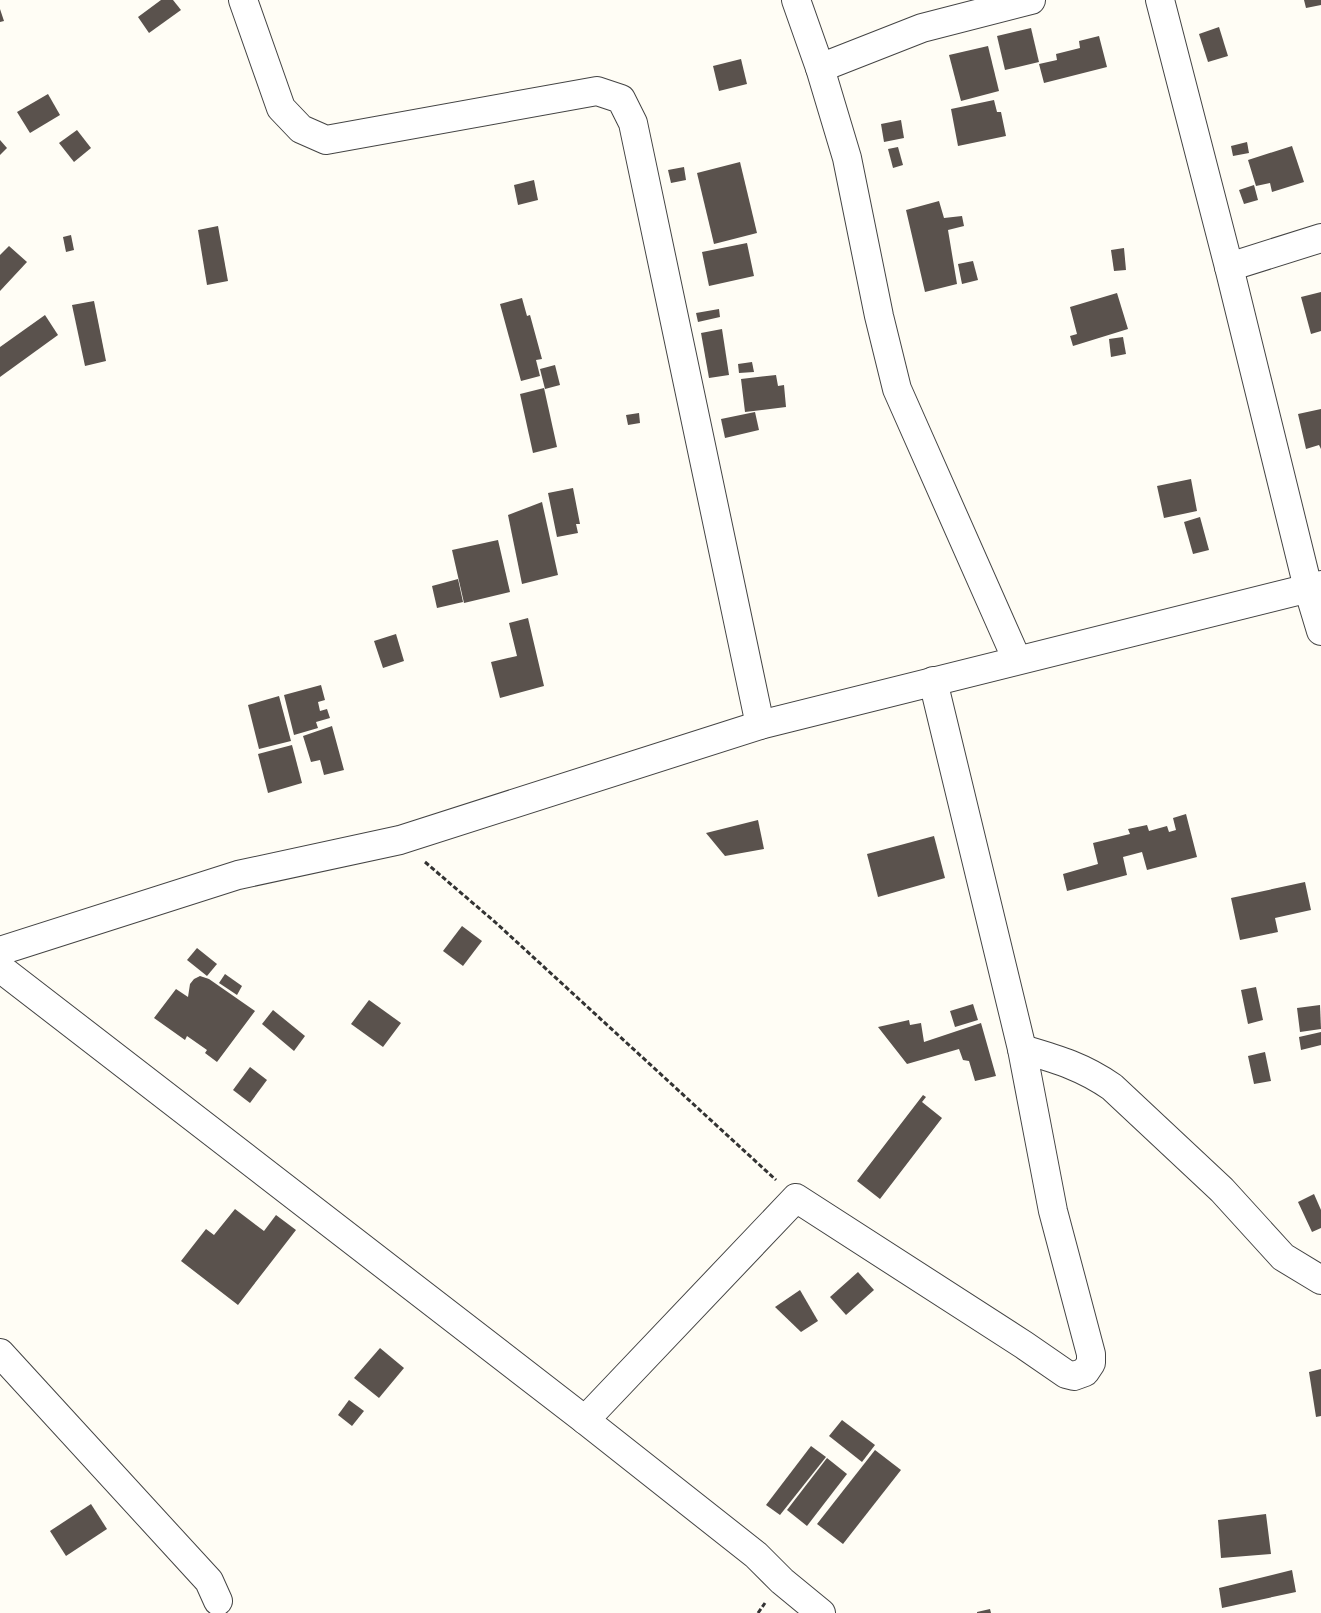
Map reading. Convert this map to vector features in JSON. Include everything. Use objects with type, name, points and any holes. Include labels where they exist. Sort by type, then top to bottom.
[{"type":"street","points":[[243,0],[282,108],[301,129],[326,140],[597,91],[621,99],[633,123],[760,725]]},
{"type":"street","points":[[796,0],[820,68],[847,158],[879,316],[897,389],[1017,660]]},
{"type":"street","points":[[820,68],[922,28],[1031,0]]},
{"type":"street","points":[[1160,0],[1229,268],[1315,587],[1321,631]]},
{"type":"street","points":[[1229,268],[1321,238]]},
{"type":"street","points":[[0,951],[238,875],[400,840],[760,725],[1315,587]]},
{"type":"street","points":[[585,1420],[796,1198],[1066,1374],[1074,1376],[1085,1372],[1091,1363],[1091,1354],[1052,1211],[1022,1049],[933,682]]},
{"type":"street","points":[[0,968],[585,1420],[756,1555],[782,1581],[821,1613]]},
{"type":"street","points":[[1022,1049],[1079,1067],[1112,1087],[1222,1190],[1284,1257],[1321,1280]]},
{"type":"street","points":[[0,1353],[209,1581],[218,1601]]},
{"type":"path","points":[[400,840],[495,922],[796,1198]]},
{"type":"building","points":[[161,0],[173,0],[181,10],[149,33],[138,17]]},
{"type":"building","points":[[1304,0],[1321,0],[1321,5],[1306,8]]},
{"type":"building","points":[[0,9],[4,21],[0,22]]},
{"type":"building","points":[[1219,27],[1228,56],[1208,62],[1199,34]]},
{"type":"building","points":[[1031,28],[1039,62],[1005,70],[997,36]]},
{"type":"building","points":[[1099,36],[1107,67],[1044,83],[1039,64],[1057,60],[1056,54],[1080,48],[1079,41]]},
{"type":"building","points":[[988,46],[999,91],[961,101],[949,55]]},
{"type":"building","points":[[741,59],[747,84],[719,91],[713,66]]},
{"type":"building","points":[[48,94],[60,115],[30,133],[17,112]]},
{"type":"building","points":[[994,100],[997,112],[1001,112],[1006,136],[958,146],[951,109]]},
{"type":"building","points":[[901,120],[904,138],[884,142],[881,124]]},
{"type":"building","points":[[77,130],[91,148],[74,162],[59,143]]},
{"type":"building","points":[[0,140],[7,148],[0,155]]},
{"type":"building","points":[[1247,142],[1249,153],[1233,156],[1231,146]]},
{"type":"building","points":[[1292,146],[1304,182],[1272,192],[1270,183],[1256,186],[1248,160]]},
{"type":"building","points":[[898,147],[903,165],[893,168],[888,149]]},
{"type":"building","points":[[740,162],[757,233],[714,244],[697,173]]},
{"type":"building","points":[[684,167],[686,180],[671,183],[668,170]]},
{"type":"building","points":[[534,180],[538,200],[518,205],[514,185]]},
{"type":"building","points":[[1254,185],[1258,200],[1244,204],[1239,190]]},
{"type":"building","points":[[939,201],[944,218],[962,216],[964,226],[948,230],[957,284],[925,292],[906,210]]},
{"type":"building","points":[[218,226],[228,281],[207,285],[198,230]]},
{"type":"building","points":[[71,235],[74,250],[66,252],[63,237]]},
{"type":"building","points":[[747,243],[754,276],[709,286],[702,252]]},
{"type":"building","points":[[9,246],[27,262],[0,291],[0,255]]},
{"type":"building","points":[[1124,248],[1126,270],[1114,271],[1111,250]]},
{"type":"building","points":[[973,261],[978,280],[962,284],[958,264]]},
{"type":"building","points":[[1321,292],[1321,331],[1311,334],[1301,297]]},
{"type":"building","points":[[1117,293],[1128,329],[1073,346],[1070,336],[1077,334],[1070,307]]},
{"type":"building","points":[[522,298],[527,316],[530,315],[542,359],[536,360],[540,376],[521,381],[500,304]]},
{"type":"building","points":[[94,301],[106,361],[85,366],[72,305]]},
{"type":"building","points":[[719,309],[720,317],[698,322],[696,313]]},
{"type":"building","points":[[45,315],[58,335],[0,377],[0,347]]},
{"type":"building","points":[[722,329],[729,375],[709,378],[701,333]]},
{"type":"building","points":[[1123,337],[1126,354],[1111,357],[1109,339]]},
{"type":"building","points":[[752,362],[754,372],[739,373],[738,364]]},
{"type":"building","points":[[555,365],[560,385],[545,389],[540,369]]},
{"type":"building","points":[[776,375],[778,386],[784,385],[786,407],[745,412],[741,379]]},
{"type":"building","points":[[544,388],[557,447],[533,453],[520,394]]},
{"type":"building","points":[[1321,409],[1321,449],[1319,445],[1306,449],[1298,414]]},
{"type":"building","points":[[755,412],[759,430],[725,438],[721,419]]},
{"type":"building","points":[[639,413],[640,423],[628,425],[626,415]]},
{"type":"building","points":[[1191,479],[1197,511],[1164,518],[1157,486]]},
{"type":"building","points":[[573,488],[580,524],[576,524],[578,533],[557,537],[548,493]]},
{"type":"building","points":[[542,502],[558,575],[522,584],[508,515]]},
{"type":"building","points":[[1200,517],[1209,550],[1193,554],[1184,522]]},
{"type":"building","points":[[498,540],[510,592],[464,603],[452,550]]},
{"type":"building","points":[[458,579],[463,602],[437,608],[432,586]]},
{"type":"building","points":[[528,618],[544,686],[500,698],[491,662],[517,656],[509,623]]},
{"type":"building","points":[[396,634],[404,661],[383,668],[374,641]]},
{"type":"building","points":[[321,685],[325,700],[318,702],[320,711],[327,709],[330,718],[316,722],[318,728],[294,735],[284,695]]},
{"type":"building","points":[[279,696],[291,741],[259,749],[248,705]]},
{"type":"building","points":[[332,726],[344,770],[324,775],[320,760],[311,762],[303,736]]},
{"type":"building","points":[[292,745],[302,783],[268,793],[258,754]]},
{"type":"building","points":[[1186,814],[1197,857],[1147,870],[1142,852],[1123,857],[1127,875],[1067,891],[1063,874],[1098,864],[1093,843],[1130,834],[1128,829],[1147,825],[1149,831],[1167,826],[1169,832],[1176,830],[1173,818]]},
{"type":"building","points":[[758,820],[764,849],[725,856],[706,833]]},
{"type":"building","points":[[934,836],[945,878],[878,897],[867,854]]},
{"type":"building","points":[[1305,882],[1311,910],[1275,918],[1278,932],[1240,940],[1231,898]]},
{"type":"building","points":[[462,926],[482,941],[463,966],[443,951]]},
{"type":"building","points":[[197,948],[217,964],[207,976],[187,960]]},
{"type":"building","points":[[225,974],[242,986],[237,995],[219,983]]},
{"type":"building","points":[[200,976],[209,979],[255,1011],[217,1062],[205,1053],[207,1050],[187,1036],[185,1040],[154,1018],[176,989],[188,997],[190,984]]},
{"type":"building","points":[[1256,987],[1263,1020],[1248,1024],[1241,990]]},
{"type":"building","points":[[369,1000],[401,1023],[383,1047],[351,1024]]},
{"type":"building","points":[[973,1004],[978,1020],[955,1027],[950,1011]]},
{"type":"building","points":[[1320,1005],[1321,1029],[1300,1032],[1297,1008]]},
{"type":"building","points":[[273,1010],[305,1036],[294,1051],[262,1024]]},
{"type":"building","points":[[909,1020],[910,1025],[921,1023],[924,1042],[981,1023],[996,1076],[975,1081],[969,1061],[963,1060],[959,1049],[907,1064],[878,1027]]},
{"type":"building","points":[[1321,1032],[1321,1045],[1301,1050],[1299,1037]]},
{"type":"building","points":[[1265,1052],[1271,1081],[1254,1084],[1248,1056]]},
{"type":"building","points":[[250,1067],[267,1080],[250,1103],[233,1090]]},
{"type":"building","points":[[923,1095],[926,1097],[922,1102],[942,1118],[880,1199],[857,1181]]},
{"type":"building","points":[[1314,1194],[1321,1210],[1321,1228],[1312,1232],[1298,1202]]},
{"type":"building","points":[[235,1209],[264,1231],[276,1215],[296,1230],[238,1305],[181,1261],[206,1229],[214,1235]]},
{"type":"building","points":[[858,1272],[874,1290],[846,1315],[830,1297]]},
{"type":"building","points":[[800,1290],[818,1321],[801,1332],[775,1307]]},
{"type":"building","points":[[380,1348],[404,1368],[379,1398],[354,1378]]},
{"type":"building","points":[[1321,1369],[1321,1416],[1316,1417],[1309,1372]]},
{"type":"building","points":[[349,1400],[364,1411],[352,1426],[338,1415]]},
{"type":"building","points":[[842,1420],[875,1445],[862,1462],[829,1436]]},
{"type":"building","points":[[811,1446],[826,1457],[780,1515],[766,1505]]},
{"type":"building","points":[[875,1450],[901,1470],[843,1544],[817,1524]]},
{"type":"building","points":[[827,1458],[847,1474],[807,1526],[787,1510]]},
{"type":"building","points":[[91,1504],[107,1529],[66,1556],[50,1531]]},
{"type":"building","points":[[1266,1514],[1271,1554],[1221,1558],[1218,1520]]},
{"type":"building","points":[[1292,1570],[1296,1592],[1222,1608],[1219,1588]]},
{"type":"building","points":[[990,1609],[991,1613],[977,1613],[977,1612]]}]
